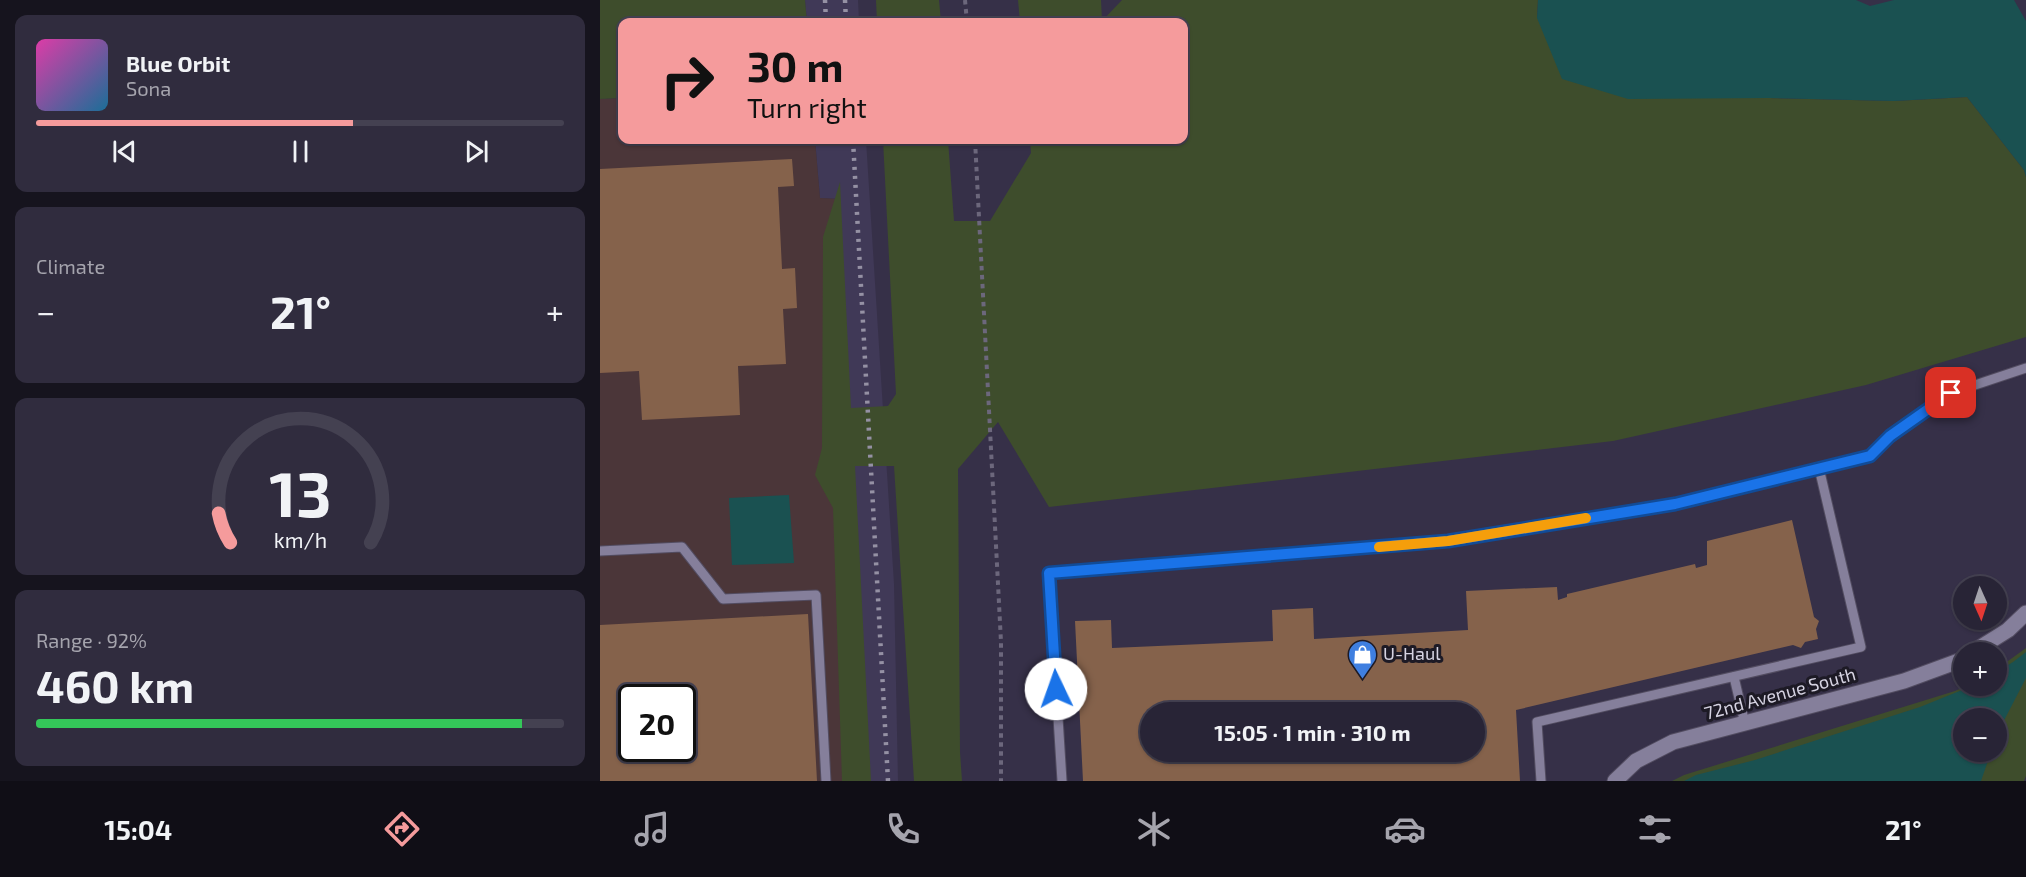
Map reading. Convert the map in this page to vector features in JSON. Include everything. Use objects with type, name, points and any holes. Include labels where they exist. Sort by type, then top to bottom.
[{"type":"street","points":[[1989,642],[2008,630],[2026,613]]},
{"type":"street","name":"72nd Avenue South","points":[[1615,781],[1636,761],[1673,742],[1904,681],[1953,662]]},
{"type":"lane","points":[[1062,781],[1049,573],[1448,541],[1675,504],[1870,456],[1890,436],[1951,393],[2026,368]]},
{"type":"lane","points":[[1541,781],[1537,722],[1861,647],[1819,468]]},
{"type":"lane","points":[[600,551],[682,548],[723,599],[816,595],[826,781]]},
{"type":"lane","points":[[1734,678],[1745,724]]},
{"type":"path","points":[[965,0],[967,18]]},
{"type":"path","points":[[975,144],[1001,642],[1001,781]]},
{"type":"shaded area","points":[[600,0],[805,0],[807,18],[618,18],[618,98],[600,99]]},
{"type":"shaded area","points":[[805,0],[858,0],[859,18],[807,18]]},
{"type":"shaded area","points":[[876,0],[939,0],[941,18],[877,18]]},
{"type":"shaded area","points":[[1018,0],[1101,0],[1102,18],[1020,18]]},
{"type":"shaded area","points":[[1122,0],[1538,0],[1537,18],[1769,98],[1894,101],[1967,97],[2024,170],[2026,177],[2026,337],[1866,385],[1613,441],[1049,507],[998,422],[958,469],[962,781],[914,781],[894,466],[855,466],[871,781],[842,781],[833,508],[815,475],[822,448],[823,237],[840,182],[851,408],[888,406],[896,394],[883,144],[948,144],[954,221],[990,221],[1031,153],[1030,144],[1188,144],[1188,18],[1105,18]]},
{"type":"shaded area","points":[[1538,0],[1856,0],[1870,6],[1894,0],[2014,0],[2026,21],[2026,177],[2024,170],[1967,97],[1894,101],[1769,98],[1628,99],[1562,79],[1537,18]]},
{"type":"shaded area","points":[[618,98],[618,144],[815,144],[820,198],[840,199],[857,781],[600,781],[600,99]]},
{"type":"shaded area","points":[[815,144],[866,144],[894,584],[898,781],[857,781],[839,199],[820,198]]},
{"type":"shaded area","points":[[789,495],[794,563],[732,565],[729,498]]},
{"type":"shaded area","points":[[2026,648],[2026,776],[2024,781],[1672,781],[1684,775],[1953,692],[1953,696],[2007,696],[2007,662]]},
{"type":"shaded area","points":[[2026,652],[2026,678],[2007,715],[2007,708],[1953,708],[1953,762],[1988,762],[1981,781],[1684,781],[1696,775],[1755,760],[1920,707],[1953,694],[1953,696],[2007,696],[2007,666]]},
{"type":"building","points":[[792,159],[794,186],[778,187],[782,269],[795,268],[797,308],[783,309],[786,364],[738,366],[740,415],[642,420],[639,371],[600,373],[600,169]]},
{"type":"building","name":"U-Haul","points":[[1792,520],[1814,617],[1819,621],[1816,629],[1818,639],[1805,642],[1801,648],[1793,645],[1516,710],[1520,781],[1083,781],[1075,621],[1111,620],[1112,648],[1273,641],[1272,610],[1313,608],[1314,639],[1468,630],[1466,591],[1557,587],[1558,600],[1567,597],[1567,594],[1695,564],[1696,568],[1707,565],[1707,541]]},
{"type":"building","points":[[808,614],[817,781],[600,781],[600,625]]},
{"type":"railway","points":[[825,0],[826,18]]},
{"type":"railway","points":[[845,0],[846,18]]},
{"type":"railway","points":[[853,144],[888,781]]},
{"type":"slow traffic","points":[[1379,547],[1448,541],[1586,518]]},
{"type":"place","name":"U-Haul","points":[[1362,680]]},
{"type":"route","points":[[1056,689],[1049,573],[1448,541],[1675,504],[1870,456],[1890,436],[1951,393]]}]
